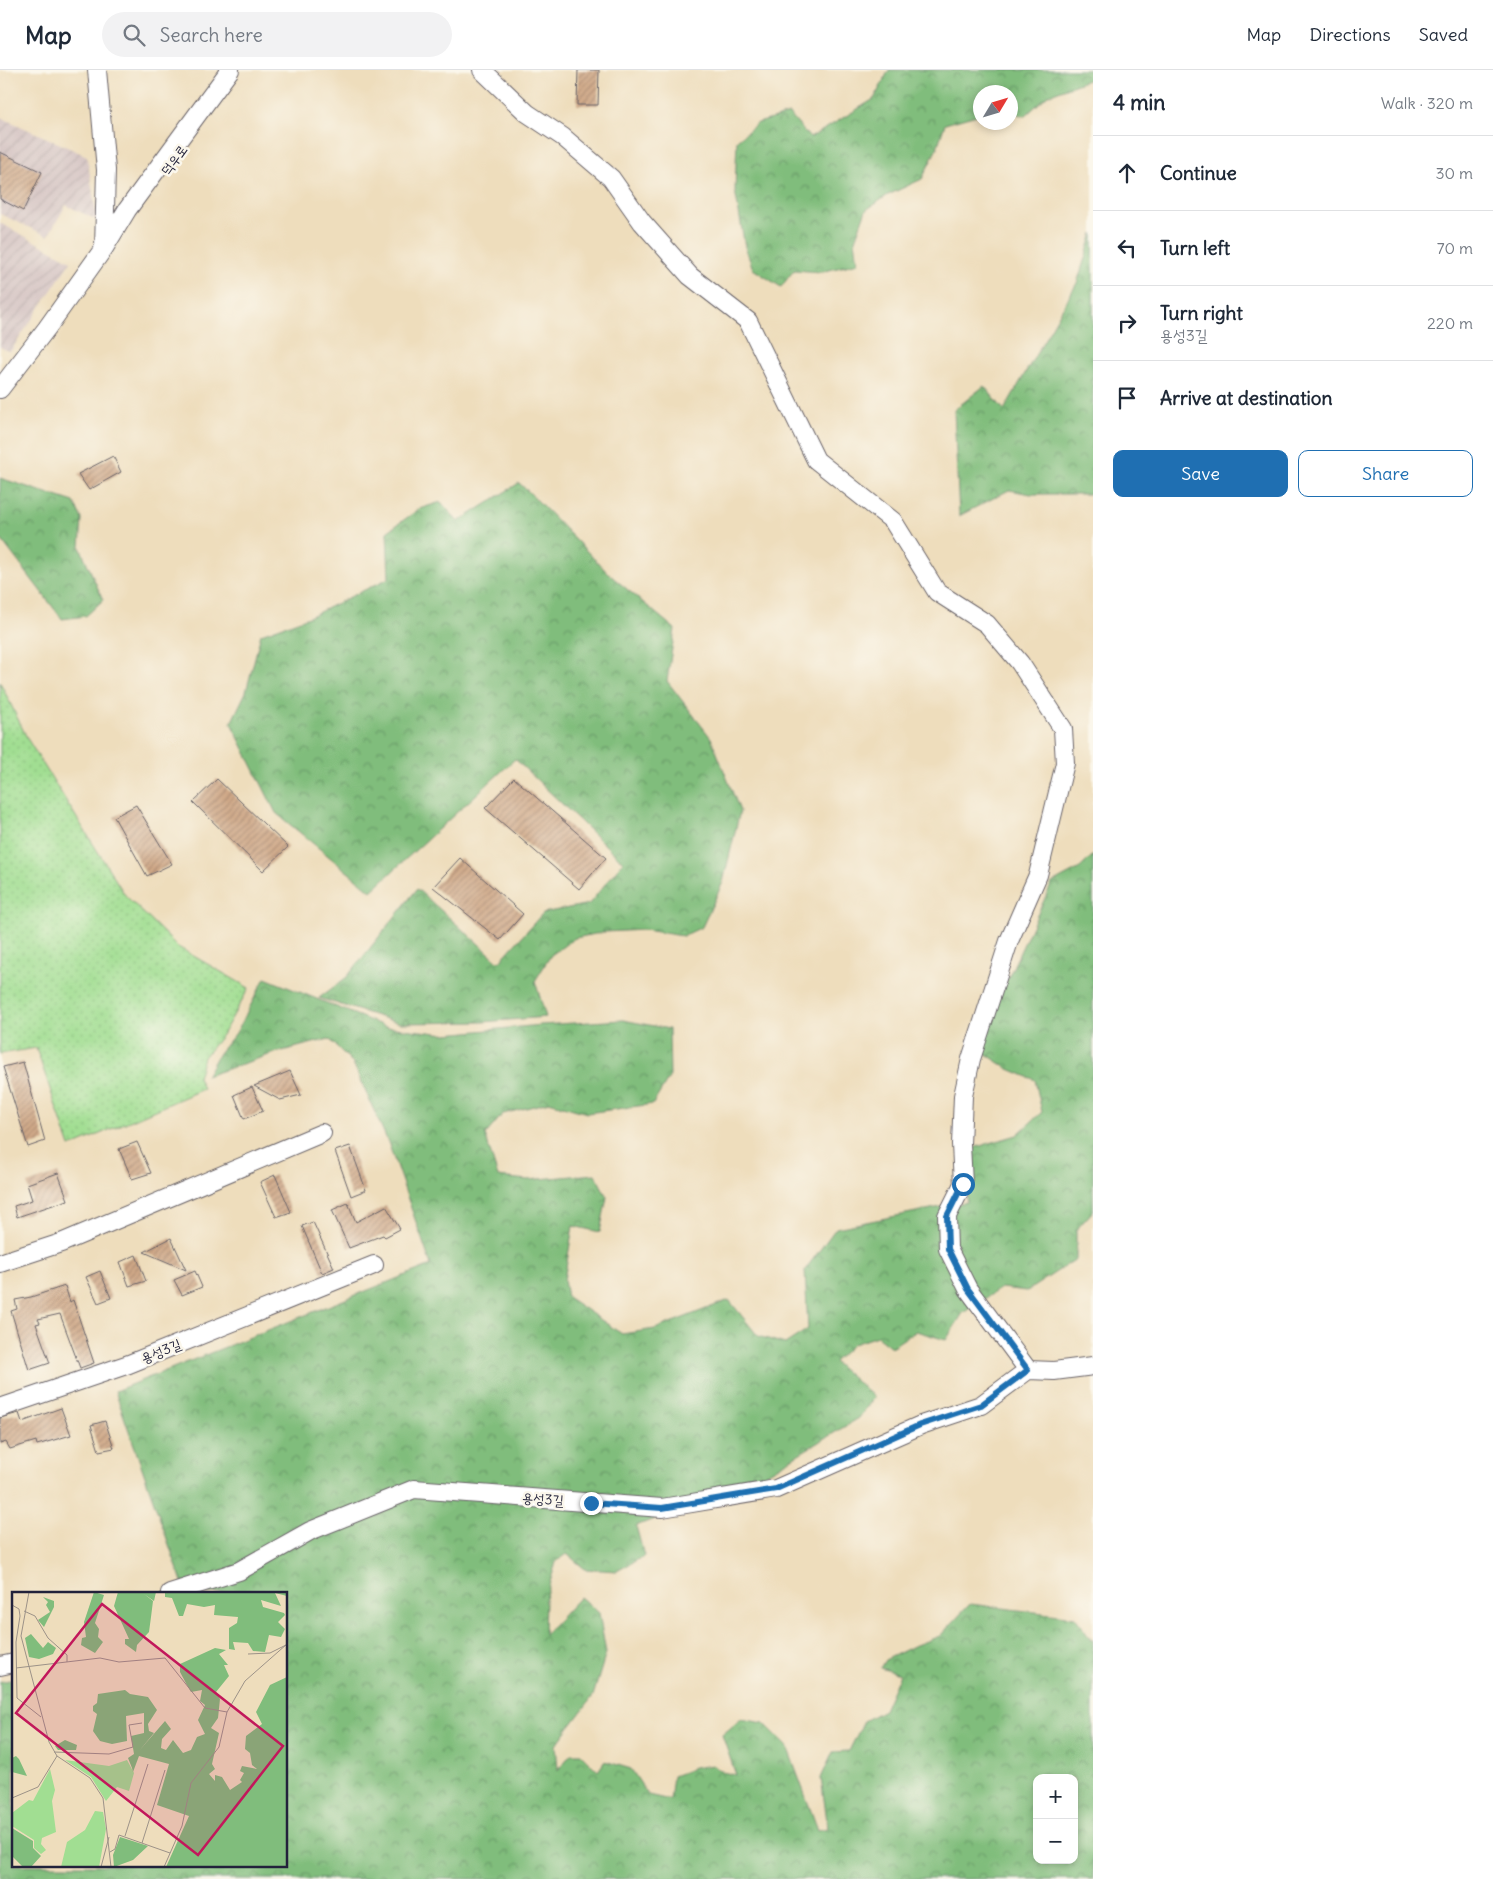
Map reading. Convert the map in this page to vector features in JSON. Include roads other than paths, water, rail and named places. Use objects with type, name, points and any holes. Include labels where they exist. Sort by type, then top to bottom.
[{"type":"street","points":[[96,70],[106,170],[104,248]]},
{"type":"street","name":"덕우로","points":[[0,390],[47,328],[104,248],[127,210],[230,70]]},
{"type":"street","name":"덕우로","points":[[104,248],[134,216],[240,70]]},
{"type":"street","points":[[482,70],[527,113],[563,136],[611,178],[642,222],[690,276],[748,321],[816,460],[893,521],[937,592],[987,624],[1020,663],[1063,729],[1064,764],[1038,875],[1010,941],[970,1059],[963,1096],[961,1144],[963,1184],[947,1216],[948,1249],[968,1289],[1028,1370],[1054,1371],[1093,1366]]},
{"type":"street","points":[[0,1263],[61,1243],[322,1133]]},
{"type":"street","name":"용성3길","points":[[0,1408],[129,1364],[374,1265]]},
{"type":"street","name":"용성3길","points":[[173,1592],[239,1571],[310,1531],[414,1490],[662,1508],[776,1489],[920,1425],[981,1405],[1028,1370]]}]
